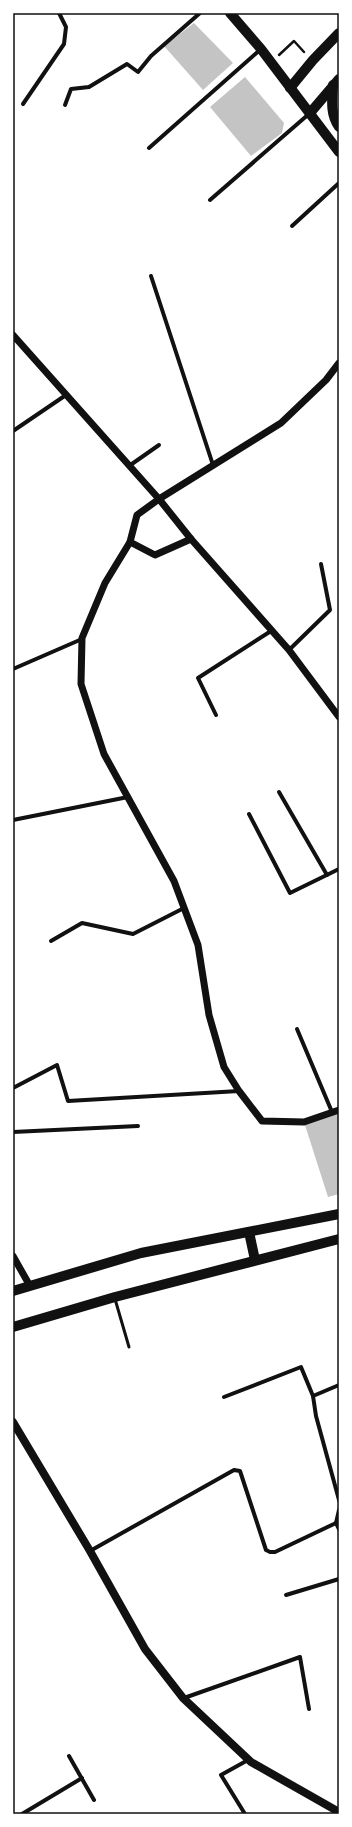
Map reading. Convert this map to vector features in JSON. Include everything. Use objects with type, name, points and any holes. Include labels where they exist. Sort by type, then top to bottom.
[{"type":"main road","points":[[230,13],[261,49],[339,152]]},
{"type":"main road","points":[[290,88],[312,60],[339,33]]},
{"type":"main road","points":[[310,113],[336,82]]},
{"type":"main road","points":[[336,82],[331,108],[337,125]]},
{"type":"main road","points":[[13,1291],[141,1252],[339,1214]]},
{"type":"main road","points":[[249,1232],[255,1260]]},
{"type":"main road","points":[[13,1327],[115,1297],[339,1239]]},
{"type":"main road","points":[[13,1422],[90,1551],[145,1649],[183,1698],[248,1760],[339,1812]]},
{"type":"street","points":[[23,104],[64,44],[66,27],[59,13]]},
{"type":"street","points":[[65,106],[71,89],[89,87],[127,64],[138,72],[152,56],[200,13]]},
{"type":"street","points":[[149,148],[261,49]]},
{"type":"street","points":[[210,200],[292,131],[310,113]]},
{"type":"street","points":[[292,226],[339,183]]},
{"type":"street","points":[[151,276],[213,466]]},
{"type":"street","points":[[13,335],[159,499],[191,539],[289,650],[339,717]]},
{"type":"street","points":[[339,363],[326,380],[281,424],[159,499],[137,515],[130,542],[105,583],[82,638],[81,684],[104,754],[174,881],[198,945],[209,1015],[224,1067],[239,1091],[262,1121],[304,1122],[339,1110]]},
{"type":"street","points":[[13,431],[66,395]]},
{"type":"street","points":[[129,466],[159,445]]},
{"type":"street","points":[[130,542],[155,555],[191,539]]},
{"type":"street","points":[[289,650],[330,610],[320,564]]},
{"type":"street","points":[[216,716],[198,678],[271,631]]},
{"type":"street","points":[[13,669],[82,638]]},
{"type":"street","points":[[279,792],[327,875]]},
{"type":"street","points":[[13,820],[128,797]]},
{"type":"street","points":[[249,814],[290,893],[339,869]]},
{"type":"street","points":[[51,941],[82,922],[133,934],[184,908]]},
{"type":"street","points":[[297,1029],[332,1112]]},
{"type":"street","points":[[13,1088],[58,1066],[68,1101],[239,1091]]},
{"type":"street","points":[[13,1132],[138,1126]]},
{"type":"street","points":[[13,1256],[30,1286]]},
{"type":"street","points":[[224,1397],[301,1367],[313,1396],[316,1416],[339,1500]]},
{"type":"street","points":[[313,1396],[339,1385]]},
{"type":"street","points":[[90,1551],[234,1470],[240,1471],[266,1550],[275,1552],[336,1523]]},
{"type":"street","points":[[339,1510],[336,1523],[339,1529]]},
{"type":"street","points":[[286,1595],[339,1579]]},
{"type":"street","points":[[183,1698],[300,1657],[310,1709]]},
{"type":"street","points":[[69,1756],[94,1800]]},
{"type":"street","points":[[245,1814],[221,1775],[248,1760]]},
{"type":"street","points":[[22,1814],[82,1778]]},
{"type":"street","points":[[327,1806],[332,1814]]},
{"type":"lane","points":[[115,1297],[129,1347]]},
{"type":"building","points":[[194,23],[233,63],[203,90],[164,46]]},
{"type":"building","points":[[245,77],[284,123],[282,133],[251,156],[210,107]]},
{"type":"building","points":[[339,1113],[339,1194],[328,1197],[305,1125]]}]
